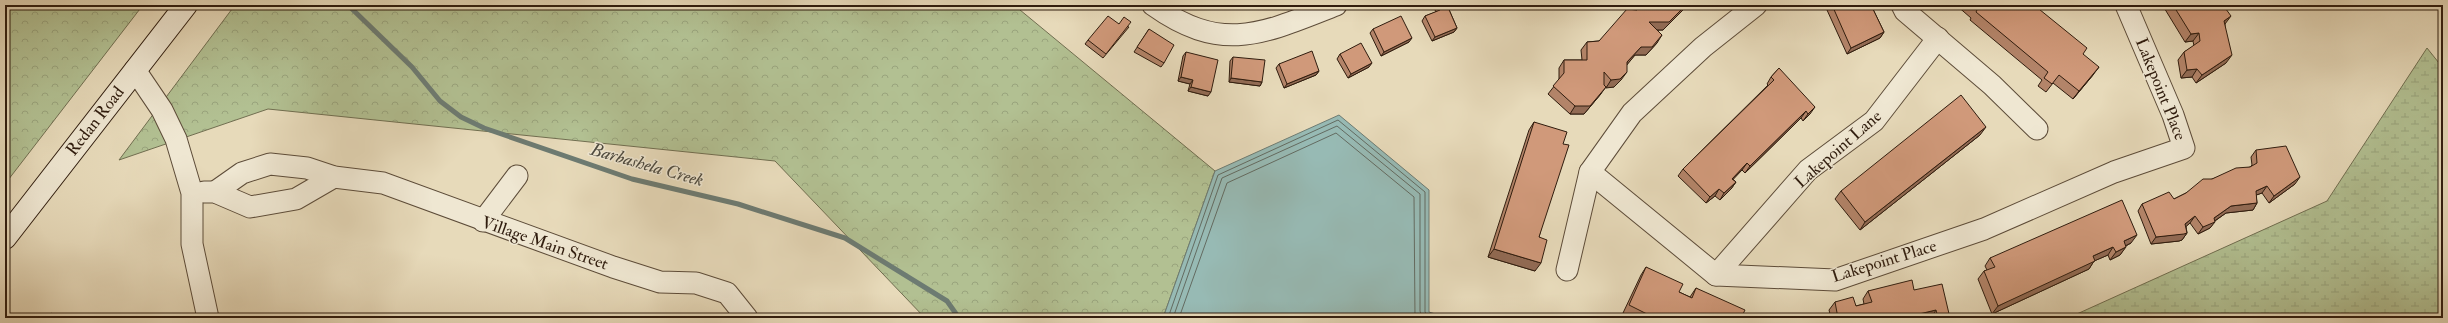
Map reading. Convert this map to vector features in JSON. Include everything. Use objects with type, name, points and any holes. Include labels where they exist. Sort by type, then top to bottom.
[{"type":"main road","name":"Redan Road","points":[[5,238],[186,5]]},
{"type":"street","points":[[1153,5],[1171,18],[1199,31],[1237,36],[1265,31],[1336,5]]},
{"type":"street","points":[[1567,270],[1590,172],[1632,113],[1704,47],[1756,5]]},
{"type":"street","points":[[1902,5],[1905,11],[1992,85],[2038,129]]},
{"type":"street","name":"Lakepoint Place","points":[[1716,275],[1835,280],[1984,228],[2114,172],[2184,148],[2173,115],[2126,5]]},
{"type":"street","name":"Lakepoint Lane","points":[[1716,275],[1808,170],[1874,121],[1938,38]]},
{"type":"street","points":[[135,70],[162,110],[176,139],[192,193],[192,244],[208,318]]},
{"type":"street","name":"Village Main Street","points":[[216,192],[242,173],[270,164],[307,168],[334,177],[383,183],[483,221],[660,282],[696,283],[727,293],[748,318]]},
{"type":"street","points":[[1590,172],[1716,275]]},
{"type":"street","points":[[483,221],[517,176]]},
{"type":"street","points":[[192,193],[216,192],[250,207],[296,199],[334,177]]},
{"type":"green space","points":[[5,5],[143,5],[5,184]]},
{"type":"green space","points":[[235,5],[1014,5],[1215,171],[1163,318],[925,318],[775,161],[268,109],[119,160]]},
{"type":"green space","points":[[2427,48],[2443,68],[2443,318],[2068,318],[2327,201]]},
{"type":"water","points":[[1339,115],[1429,190],[1429,312],[1448,318],[1163,318],[1215,171]]},
{"type":"building","points":[[1437,5],[1447,5],[1457,28],[1435,37],[1425,16],[1440,10]]},
{"type":"building","points":[[1641,5],[1686,5],[1669,22],[1649,22],[1662,35],[1652,47],[1641,47],[1627,62],[1627,72],[1620,79],[1611,80],[1604,72],[1604,85],[1606,87],[1590,106],[1575,106],[1553,86],[1564,73],[1564,60],[1587,60],[1587,42],[1599,41],[1627,9],[1637,10]]},
{"type":"building","points":[[1832,5],[1871,5],[1884,32],[1851,48]]},
{"type":"building","points":[[1971,5],[2034,5],[2087,48],[2083,54],[2099,67],[2079,91],[2059,75],[2052,84],[2044,78],[2048,72],[1976,12],[1977,10]]},
{"type":"building","points":[[2173,5],[2223,5],[2231,16],[2224,21],[2232,55],[2202,75],[2197,69],[2187,70],[2184,52],[2200,41],[2199,33],[2191,34]]},
{"type":"building","points":[[1108,16],[1119,24],[1124,17],[1131,22],[1106,54],[1088,40]]},
{"type":"building","points":[[1401,16],[1412,38],[1384,52],[1373,29]]},
{"type":"building","points":[[1149,29],[1174,45],[1164,63],[1137,47]]},
{"type":"building","points":[[1361,43],[1372,63],[1351,74],[1340,54]]},
{"type":"building","points":[[1312,51],[1319,71],[1287,84],[1279,64]]},
{"type":"building","points":[[1186,52],[1218,60],[1211,92],[1191,87],[1193,80],[1181,77]]},
{"type":"building","points":[[1233,57],[1265,60],[1262,82],[1231,78]]},
{"type":"building","points":[[1779,68],[1815,107],[1808,114],[1806,111],[1750,166],[1747,163],[1732,179],[1736,182],[1724,193],[1719,189],[1710,197],[1683,169],[1774,80],[1771,77]]},
{"type":"building","points":[[1961,95],[1986,127],[1865,222],[1841,191]]},
{"type":"building","points":[[1534,122],[1567,132],[1563,144],[1569,145],[1539,237],[1547,240],[1541,263],[1494,249]]},
{"type":"building","points":[[2286,146],[2300,177],[2274,196],[2267,186],[2256,191],[2257,203],[2231,206],[2214,218],[2215,222],[2203,227],[2195,216],[2185,224],[2187,233],[2156,237],[2142,204],[2169,192],[2174,199],[2186,193],[2203,179],[2212,179],[2236,168],[2250,167],[2257,163],[2256,150]]},
{"type":"building","points":[[2122,200],[2137,235],[2124,241],[2126,247],[2116,252],[2113,247],[2093,256],[2095,261],[1998,306],[1984,271],[1995,267],[1990,258]]},
{"type":"building","points":[[1646,267],[1683,284],[1679,292],[1692,298],[1696,288],[1745,310],[1741,318],[1680,318],[1670,314],[1669,318],[1655,318],[1629,305]]},
{"type":"building","points":[[1912,280],[1914,290],[1942,284],[1950,318],[1938,318],[1936,310],[1919,314],[1920,318],[1838,318],[1835,302],[1853,297],[1856,306],[1872,302],[1868,291]]},
{"type":"building","points":[[51,313],[58,318],[48,318]]},
{"type":"waterway","name":"Barbashela Creek","points":[[348,5],[412,67],[440,101],[461,117],[484,128],[632,179],[738,204],[845,238],[947,301],[959,318]]}]
